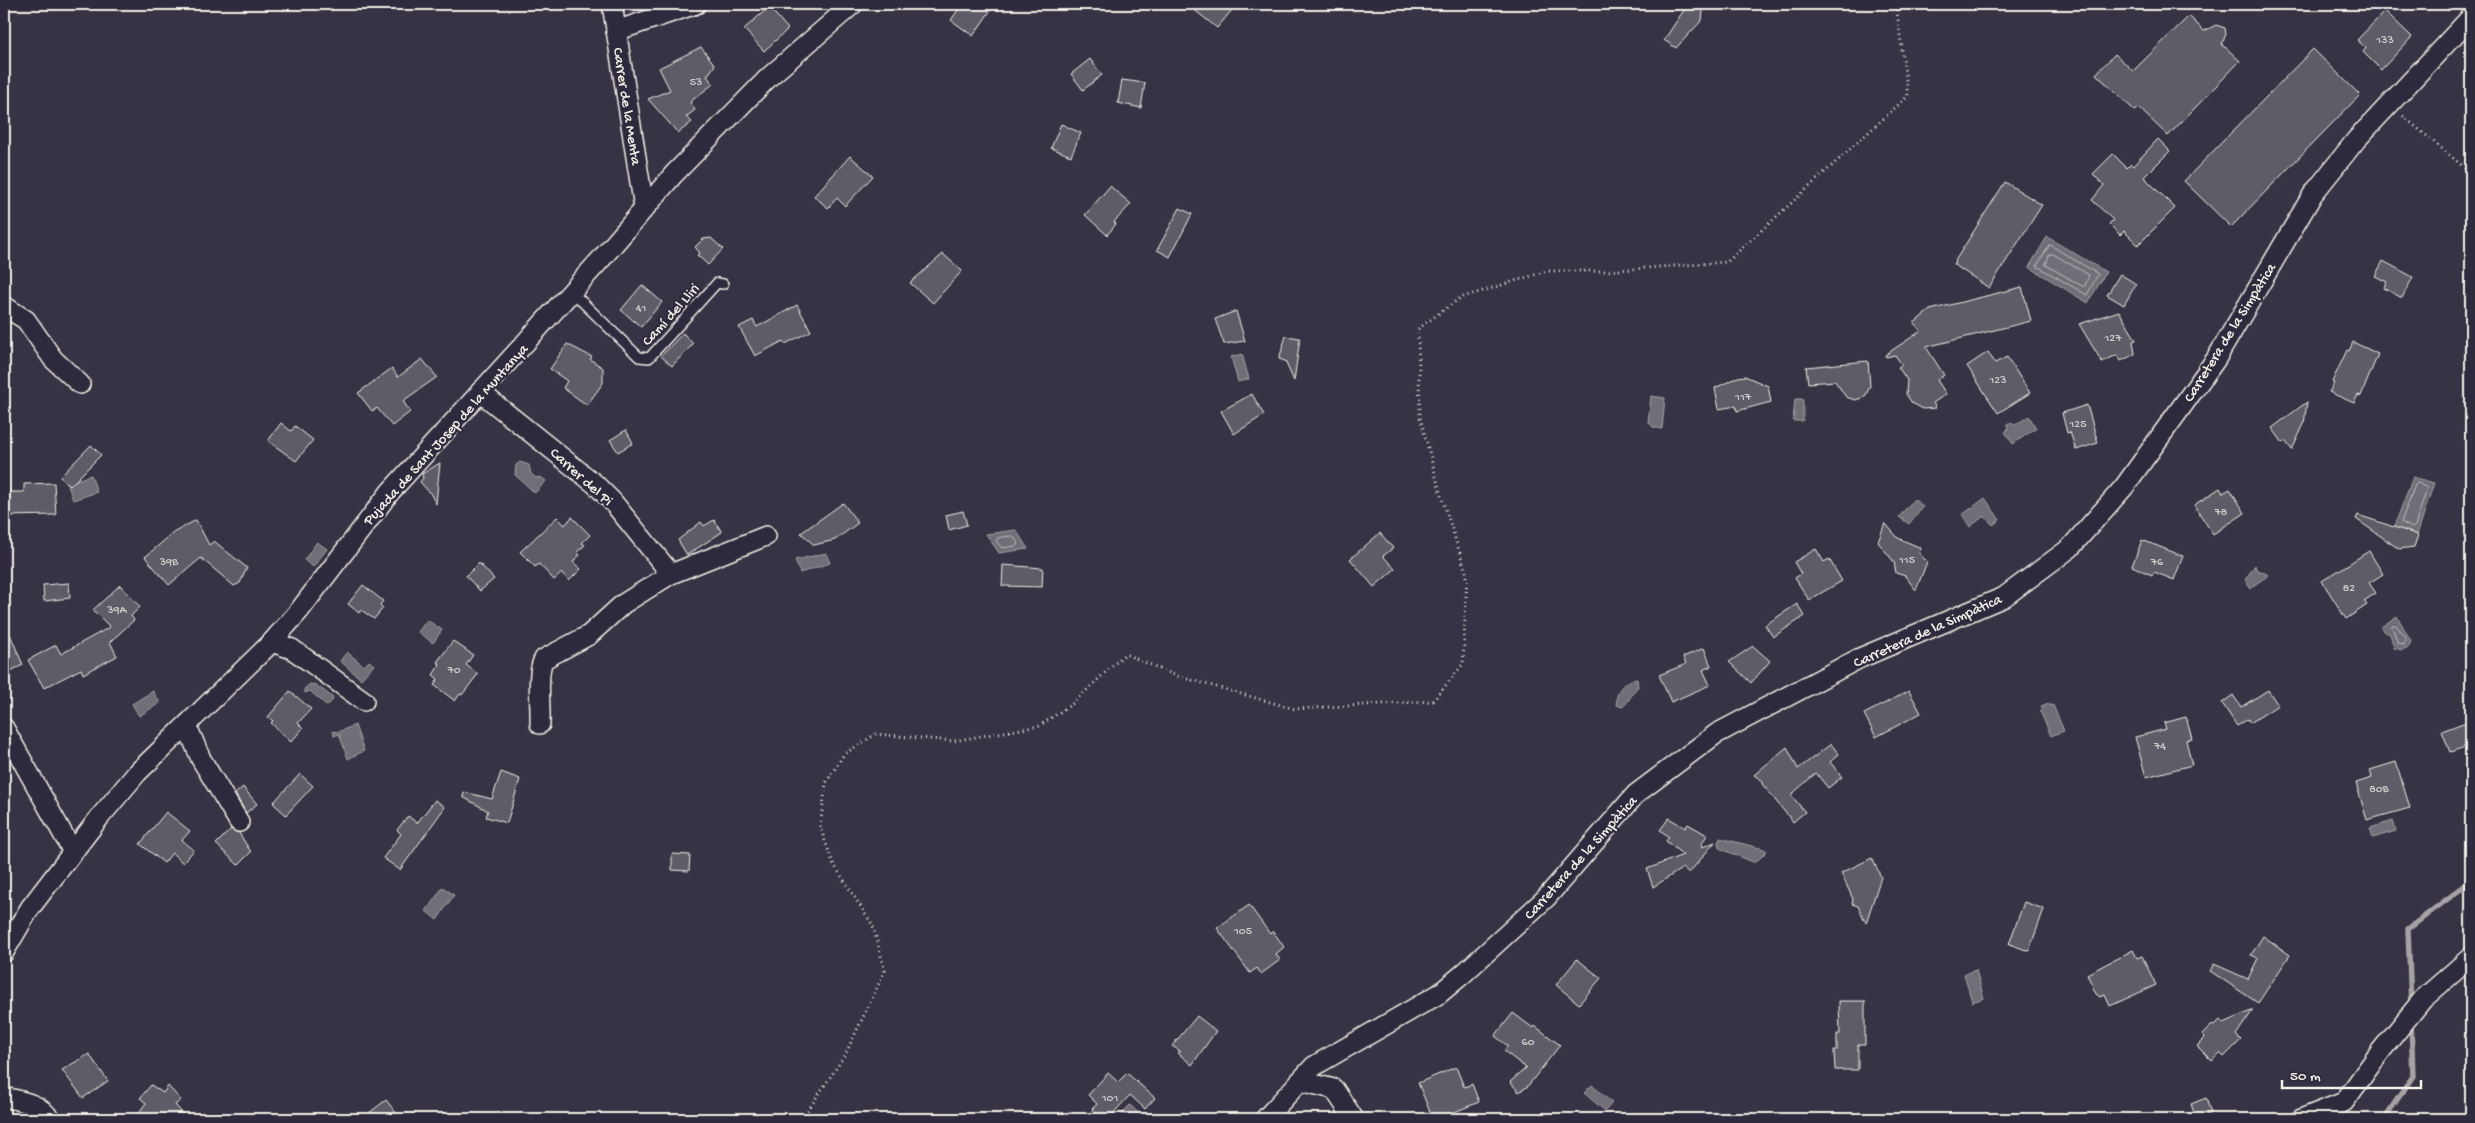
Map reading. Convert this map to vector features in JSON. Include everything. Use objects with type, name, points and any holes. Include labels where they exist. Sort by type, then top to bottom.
[{"type":"street","name":"Carrer de la Menta","points":[[612,4],[644,208]]},
{"type":"street","points":[[616,31],[696,4]]},
{"type":"street","name":"Pujada de Sant Josep de la Muntanya","points":[[4,952],[30,908],[137,773],[272,642],[299,611],[390,492],[572,292],[644,208],[756,90],[852,4]]},
{"type":"street","name":"Carretera de la Simpàtica","points":[[1265,1119],[1314,1066],[1439,994],[1463,974],[1546,898],[1636,794],[1716,734],[1860,658],[2004,597],[2070,548],[2124,487],[2216,359],[2314,194],[2356,140],[2471,18]]},
{"type":"street","points":[[4,306],[26,320],[53,359],[80,384]]},
{"type":"street","name":"Carrer del Pi","points":[[480,392],[595,484],[612,501],[670,574]]},
{"type":"street","points":[[540,724],[541,701],[538,673],[544,659],[589,635],[624,604],[670,574],[766,536]]},
{"type":"street","points":[[272,642],[292,649],[364,701]]},
{"type":"street","points":[[187,726],[201,759],[239,822]]},
{"type":"street","points":[[4,728],[73,852]]},
{"type":"street","points":[[2301,1119],[2344,1102],[2380,1052],[2423,999],[2471,957]]},
{"type":"street","points":[[1300,1081],[1334,1089],[1354,1119]]},
{"type":"street","points":[[4,1096],[37,1107],[45,1111],[50,1119]]},
{"type":"lane","name":"Camí del Lliri","points":[[572,292],[639,357],[649,358],[701,299],[717,283],[722,284]]},
{"type":"path","points":[[802,1119],[844,1055],[885,971],[873,926],[833,863],[820,827],[826,783],[844,754],[876,734],[952,741],[1039,726],[1072,704],[1125,654],[1177,676],[1295,709],[1433,701],[1463,664],[1467,575],[1440,492],[1420,417],[1418,329],[1460,298],[1547,271],[1605,271],[1727,262],[1908,96],[1896,4]]},
{"type":"path","points":[[2390,104],[2471,173]]},
{"type":"water","points":[[2047,237],[2106,272],[2088,303],[2029,267]]},
{"type":"water","points":[[1242,354],[1249,379],[1238,382],[1231,357]]},
{"type":"water","points":[[1651,396],[1665,398],[1662,429],[1653,427],[1648,422]]},
{"type":"water","points":[[1795,399],[1802,399],[1803,401],[1803,421],[1793,421]]},
{"type":"water","points":[[2029,416],[2036,428],[2013,444],[2005,432],[2008,429],[2007,424],[2011,422],[2015,425]]},
{"type":"water","points":[[520,462],[529,465],[531,474],[536,478],[541,477],[546,481],[535,493],[515,475],[516,465]]},
{"type":"water","points":[[91,475],[97,492],[73,500],[67,483]]},
{"type":"water","points":[[2413,477],[2434,483],[2417,535],[2394,527]]},
{"type":"water","points":[[1985,498],[2000,520],[1993,525],[1984,516],[1970,527],[1962,515]]},
{"type":"water","points":[[1914,499],[1923,506],[1909,524],[1899,517]]},
{"type":"water","points":[[1016,530],[1028,549],[999,553],[986,534]]},
{"type":"water","points":[[317,542],[327,549],[313,567],[304,560]]},
{"type":"water","points":[[826,553],[830,563],[800,573],[795,560]]},
{"type":"water","points":[[2255,565],[2256,569],[2269,575],[2250,588],[2245,580]]},
{"type":"water","points":[[2397,616],[2411,641],[2409,647],[2402,650],[2394,648],[2390,634],[2383,631],[2381,627]]},
{"type":"water","points":[[427,620],[442,630],[433,643],[418,632]]},
{"type":"water","points":[[347,652],[364,666],[369,661],[374,665],[361,679],[340,661]]},
{"type":"water","points":[[1637,679],[1638,687],[1627,703],[1622,707],[1617,705],[1617,696],[1624,684]]},
{"type":"water","points":[[310,684],[316,685],[332,697],[333,700],[327,706],[310,691],[305,693],[304,689]]},
{"type":"water","points":[[153,691],[160,703],[139,716],[132,704]]},
{"type":"water","points":[[2049,703],[2051,706],[2053,705],[2064,731],[2051,736],[2040,711],[2043,709],[2041,706]]},
{"type":"water","points":[[355,725],[364,751],[348,759],[339,734],[334,736],[333,731],[338,732]]},
{"type":"water","points":[[2393,821],[2396,831],[2373,838],[2370,828]]},
{"type":"water","points":[[1720,838],[1767,851],[1756,862],[1753,862],[1719,848],[1718,842]]},
{"type":"water","points":[[443,887],[454,895],[437,920],[426,911]]},
{"type":"water","points":[[1976,970],[1984,998],[1972,1002],[1964,974]]},
{"type":"water","points":[[1592,1085],[1612,1103],[1605,1111],[1584,1093]]},
{"type":"water","points":[[1130,1105],[1145,1119],[1129,1119],[1122,1113]]},
{"type":"building","points":[[962,4],[995,4],[973,36],[951,20]]},
{"type":"building","points":[[1187,4],[1237,4],[1217,28]]},
{"type":"building","points":[[1688,4],[1704,4],[1702,20],[1676,48],[1664,40]]},
{"type":"building","points":[[769,7],[788,29],[764,51],[744,29]]},
{"type":"building","points":[[2385,11],[2412,37],[2381,70],[2363,52],[2366,48],[2357,40]]},
{"type":"building","points":[[2189,16],[2204,31],[2216,25],[2225,28],[2226,34],[2222,44],[2240,61],[2168,136],[2139,108],[2135,111],[2096,74],[2115,54],[2133,71]]},
{"type":"building","points":[[701,47],[715,65],[707,76],[713,84],[690,102],[695,110],[686,117],[692,122],[678,133],[648,99],[670,90],[659,68]]},
{"type":"building","points":[[2313,49],[2360,95],[2231,227],[2184,181]]},
{"type":"building","points":[[1090,59],[1102,75],[1083,90],[1071,74]]},
{"type":"building","points":[[1122,80],[1145,83],[1141,108],[1118,103]]},
{"type":"building","points":[[1061,124],[1081,133],[1071,156],[1051,148]]},
{"type":"building","points":[[2158,139],[2170,151],[2144,177],[2175,208],[2138,245],[2124,231],[2120,235],[2109,224],[2113,220],[2092,200],[2104,185],[2093,174],[2113,154],[2127,168],[2131,164],[2133,166]]},
{"type":"building","points":[[850,156],[873,176],[845,206],[837,198],[828,208],[814,196]]},
{"type":"building","points":[[2005,182],[2042,205],[1989,288],[1953,264]]},
{"type":"building","points":[[1110,186],[1131,204],[1114,222],[1116,224],[1107,235],[1085,215]]},
{"type":"building","points":[[1180,208],[1192,214],[1170,257],[1157,250]]},
{"type":"building","points":[[711,238],[723,249],[708,265],[697,255],[700,253],[695,247],[703,239]]},
{"type":"building","points":[[943,254],[962,271],[933,303],[910,283]]},
{"type":"building","points":[[2383,261],[2413,277],[2402,298],[2384,288],[2387,282],[2375,276]]},
{"type":"building","points":[[2120,274],[2136,284],[2124,305],[2107,295]]},
{"type":"building","points":[[642,285],[662,302],[641,327],[621,310]]},
{"type":"building","points":[[2022,287],[2031,321],[1926,347],[1944,375],[1937,380],[1946,394],[1933,403],[1936,408],[1923,409],[1912,403],[1906,394],[1907,380],[1898,367],[1902,365],[1895,355],[1886,357],[1885,355],[1921,331],[1914,323],[1930,310]]},
{"type":"building","points":[[797,305],[811,331],[785,344],[783,341],[755,356],[739,327],[753,320],[757,327]]},
{"type":"building","points":[[1236,311],[1245,341],[1224,344],[1215,319]]},
{"type":"building","points":[[2119,311],[2136,340],[2133,341],[2135,354],[2121,361],[2117,355],[2102,362],[2079,324]]},
{"type":"building","points":[[683,333],[693,344],[672,366],[661,356]]},
{"type":"building","points":[[1286,336],[1300,338],[1294,381],[1285,361],[1279,359]]},
{"type":"building","points":[[2353,342],[2378,354],[2361,396],[2358,395],[2354,403],[2329,392],[2347,350],[2349,351]]},
{"type":"building","points":[[567,344],[592,357],[590,359],[603,368],[603,383],[587,405],[563,388],[567,381],[550,369]]},
{"type":"building","points":[[1988,352],[1995,363],[2007,357],[2030,393],[1998,413],[1967,366]]},
{"type":"building","points":[[422,359],[437,377],[403,401],[410,412],[392,426],[377,408],[372,411],[358,393],[392,368],[398,377]]},
{"type":"building","points":[[1868,361],[1870,386],[1866,395],[1862,398],[1855,400],[1846,397],[1835,381],[1808,383],[1806,367]]},
{"type":"building","points":[[1745,376],[1768,386],[1771,402],[1737,411],[1736,406],[1719,409],[1715,388],[1738,377]]},
{"type":"building","points":[[1252,394],[1264,415],[1234,434],[1221,411]]},
{"type":"building","points":[[2307,402],[2304,424],[2292,450],[2285,441],[2283,443],[2272,428]]},
{"type":"building","points":[[2087,405],[2098,443],[2076,450],[2070,432],[2067,433],[2062,413]]},
{"type":"building","points":[[281,423],[291,431],[295,426],[313,440],[296,461],[268,441]]},
{"type":"building","points":[[626,430],[633,443],[618,452],[610,440]]},
{"type":"building","points":[[91,445],[101,455],[70,486],[60,477]]},
{"type":"building","points":[[440,463],[436,504],[430,493],[420,482],[423,478],[422,474]]},
{"type":"building","points":[[54,483],[56,515],[4,516],[4,492],[24,492],[24,484]]},
{"type":"building","points":[[2220,488],[2223,493],[2230,489],[2245,513],[2213,534],[2194,505]]},
{"type":"building","points":[[843,503],[858,523],[835,540],[814,545],[801,533]]},
{"type":"building","points":[[963,511],[967,525],[949,530],[946,515]]},
{"type":"building","points":[[2358,515],[2418,535],[2414,547],[2399,549],[2356,519]]},
{"type":"building","points":[[557,517],[565,525],[572,517],[590,535],[582,543],[585,545],[577,552],[580,555],[573,562],[581,569],[569,581],[562,573],[554,580],[539,564],[535,567],[520,552]]},
{"type":"building","points":[[196,520],[209,545],[214,541],[247,568],[240,583],[234,586],[201,558],[169,585],[145,557],[173,533]]},
{"type":"building","points":[[714,520],[722,532],[687,555],[678,540],[701,522],[704,526]]},
{"type":"building","points":[[1885,523],[1898,538],[1921,548],[1919,553],[1927,562],[1916,590],[1905,576],[1896,573],[1894,562],[1878,542]]},
{"type":"building","points":[[1380,533],[1393,548],[1383,556],[1395,569],[1374,587],[1350,559]]},
{"type":"building","points":[[2142,540],[2183,556],[2174,580],[2154,572],[2152,575],[2132,566]]},
{"type":"building","points":[[1816,549],[1824,562],[1829,559],[1842,581],[1809,600],[1795,578],[1801,574],[1794,562]]},
{"type":"building","points":[[2369,551],[2383,574],[2369,583],[2376,593],[2364,601],[2367,605],[2346,619],[2322,581]]},
{"type":"building","points":[[479,563],[494,579],[480,591],[466,576]]},
{"type":"building","points":[[1003,565],[1043,568],[1042,587],[1002,586]]},
{"type":"building","points":[[69,583],[70,598],[44,601],[43,585]]},
{"type":"building","points":[[120,585],[140,607],[131,616],[134,620],[110,642],[117,656],[83,674],[81,669],[44,688],[28,660],[56,645],[61,654],[110,627],[93,610]]},
{"type":"building","points":[[363,585],[383,601],[380,605],[383,608],[374,619],[361,610],[359,613],[348,604]]},
{"type":"building","points":[[1797,604],[1805,616],[1773,637],[1765,625]]},
{"type":"building","points":[[4,620],[23,665],[4,674]]},
{"type":"building","points":[[453,641],[473,655],[466,665],[478,674],[455,701],[434,685],[438,679],[433,675],[440,664],[437,662]]},
{"type":"building","points":[[1753,646],[1770,661],[1751,683],[1729,662]]},
{"type":"building","points":[[1704,648],[1711,666],[1703,670],[1710,685],[1671,702],[1659,675],[1686,664],[1683,657]]},
{"type":"building","points":[[2268,690],[2278,705],[2250,723],[2248,719],[2237,726],[2222,703],[2233,695],[2241,707]]},
{"type":"building","points":[[290,691],[311,709],[298,723],[303,728],[291,742],[271,723],[273,721],[268,717]]},
{"type":"building","points":[[1909,691],[1921,713],[1876,737],[1864,714]]},
{"type":"building","points":[[2186,717],[2192,739],[2186,740],[2192,765],[2146,777],[2135,737],[2166,729],[2164,723]]},
{"type":"building","points":[[2471,720],[2471,745],[2450,752],[2442,731]]},
{"type":"building","points":[[1831,744],[1839,754],[1830,762],[1842,777],[1828,788],[1816,773],[1791,795],[1805,812],[1793,822],[1762,784],[1763,781],[1754,775],[1787,747],[1798,769]]},
{"type":"building","points":[[2396,762],[2410,808],[2367,820],[2356,783],[2372,778],[2370,770]]},
{"type":"building","points":[[501,772],[520,779],[507,823],[486,817],[488,811],[463,797],[464,792],[492,799]]},
{"type":"building","points":[[300,774],[313,786],[286,815],[273,803]]},
{"type":"building","points":[[243,787],[257,804],[246,813],[235,794]]},
{"type":"building","points":[[435,800],[445,807],[400,870],[383,858],[401,834],[397,830],[408,816],[417,823]]},
{"type":"building","points":[[166,812],[190,831],[182,840],[194,850],[183,863],[172,853],[164,863],[140,844]]},
{"type":"building","points":[[1669,818],[1685,828],[1688,824],[1707,835],[1701,845],[1702,847],[1715,842],[1689,873],[1683,868],[1653,887],[1647,869],[1683,855],[1666,841],[1669,837],[1660,830]]},
{"type":"building","points":[[231,829],[239,833],[251,852],[238,865],[216,844]]},
{"type":"building","points":[[672,854],[690,855],[689,871],[672,870]]},
{"type":"building","points":[[1872,858],[1881,877],[1866,923],[1858,906],[1852,904],[1853,899],[1841,873]]},
{"type":"building","points":[[2024,902],[2044,909],[2029,951],[2009,944]]},
{"type":"building","points":[[1249,905],[1270,934],[1273,931],[1284,947],[1276,954],[1280,960],[1261,974],[1257,968],[1250,973],[1217,928]]},
{"type":"building","points":[[2263,936],[2290,955],[2258,1003],[2210,971],[2214,964],[2248,979],[2258,958],[2251,955]]},
{"type":"building","points":[[2133,950],[2137,958],[2142,956],[2156,985],[2110,1006],[2105,995],[2100,997],[2096,994],[2087,974]]},
{"type":"building","points":[[1577,959],[1601,978],[1579,1004],[1556,985]]},
{"type":"building","points":[[1839,1001],[1865,1001],[1865,1045],[1858,1045],[1858,1070],[1835,1070],[1834,1050],[1837,1050],[1837,1034],[1840,1034]]},
{"type":"building","points":[[2253,1010],[2236,1035],[2241,1040],[2224,1057],[2220,1053],[2212,1061],[2197,1046],[2205,1038],[2202,1035],[2212,1025],[2214,1026],[2220,1020],[2224,1023]]},
{"type":"building","points":[[1513,1013],[1533,1028],[1535,1026],[1560,1045],[1527,1087],[1519,1092],[1510,1082],[1526,1068],[1504,1051],[1508,1046],[1495,1036]]},
{"type":"building","points":[[1197,1016],[1216,1031],[1192,1065],[1178,1053],[1180,1051],[1172,1046]]},
{"type":"building","points":[[89,1054],[108,1081],[83,1098],[62,1070]]},
{"type":"building","points":[[1456,1067],[1464,1087],[1472,1084],[1479,1102],[1452,1113],[1449,1119],[1433,1119],[1418,1083]]},
{"type":"building","points":[[1108,1073],[1118,1082],[1127,1073],[1155,1098],[1145,1109],[1130,1095],[1108,1119],[1099,1119],[1092,1109],[1097,1104],[1088,1095]]},
{"type":"building","points":[[151,1085],[163,1093],[168,1086],[181,1100],[175,1105],[188,1119],[149,1119],[140,1111],[146,1103],[140,1098]]},
{"type":"building","points":[[2206,1098],[2211,1113],[2196,1119],[2191,1104]]},
{"type":"building","points":[[386,1100],[401,1119],[361,1119]]},
{"type":"waterway","points":[[2411,1007],[2408,929],[2471,881]]},
{"type":"waterway","points":[[2384,1119],[2413,1076],[2411,1021]]}]
